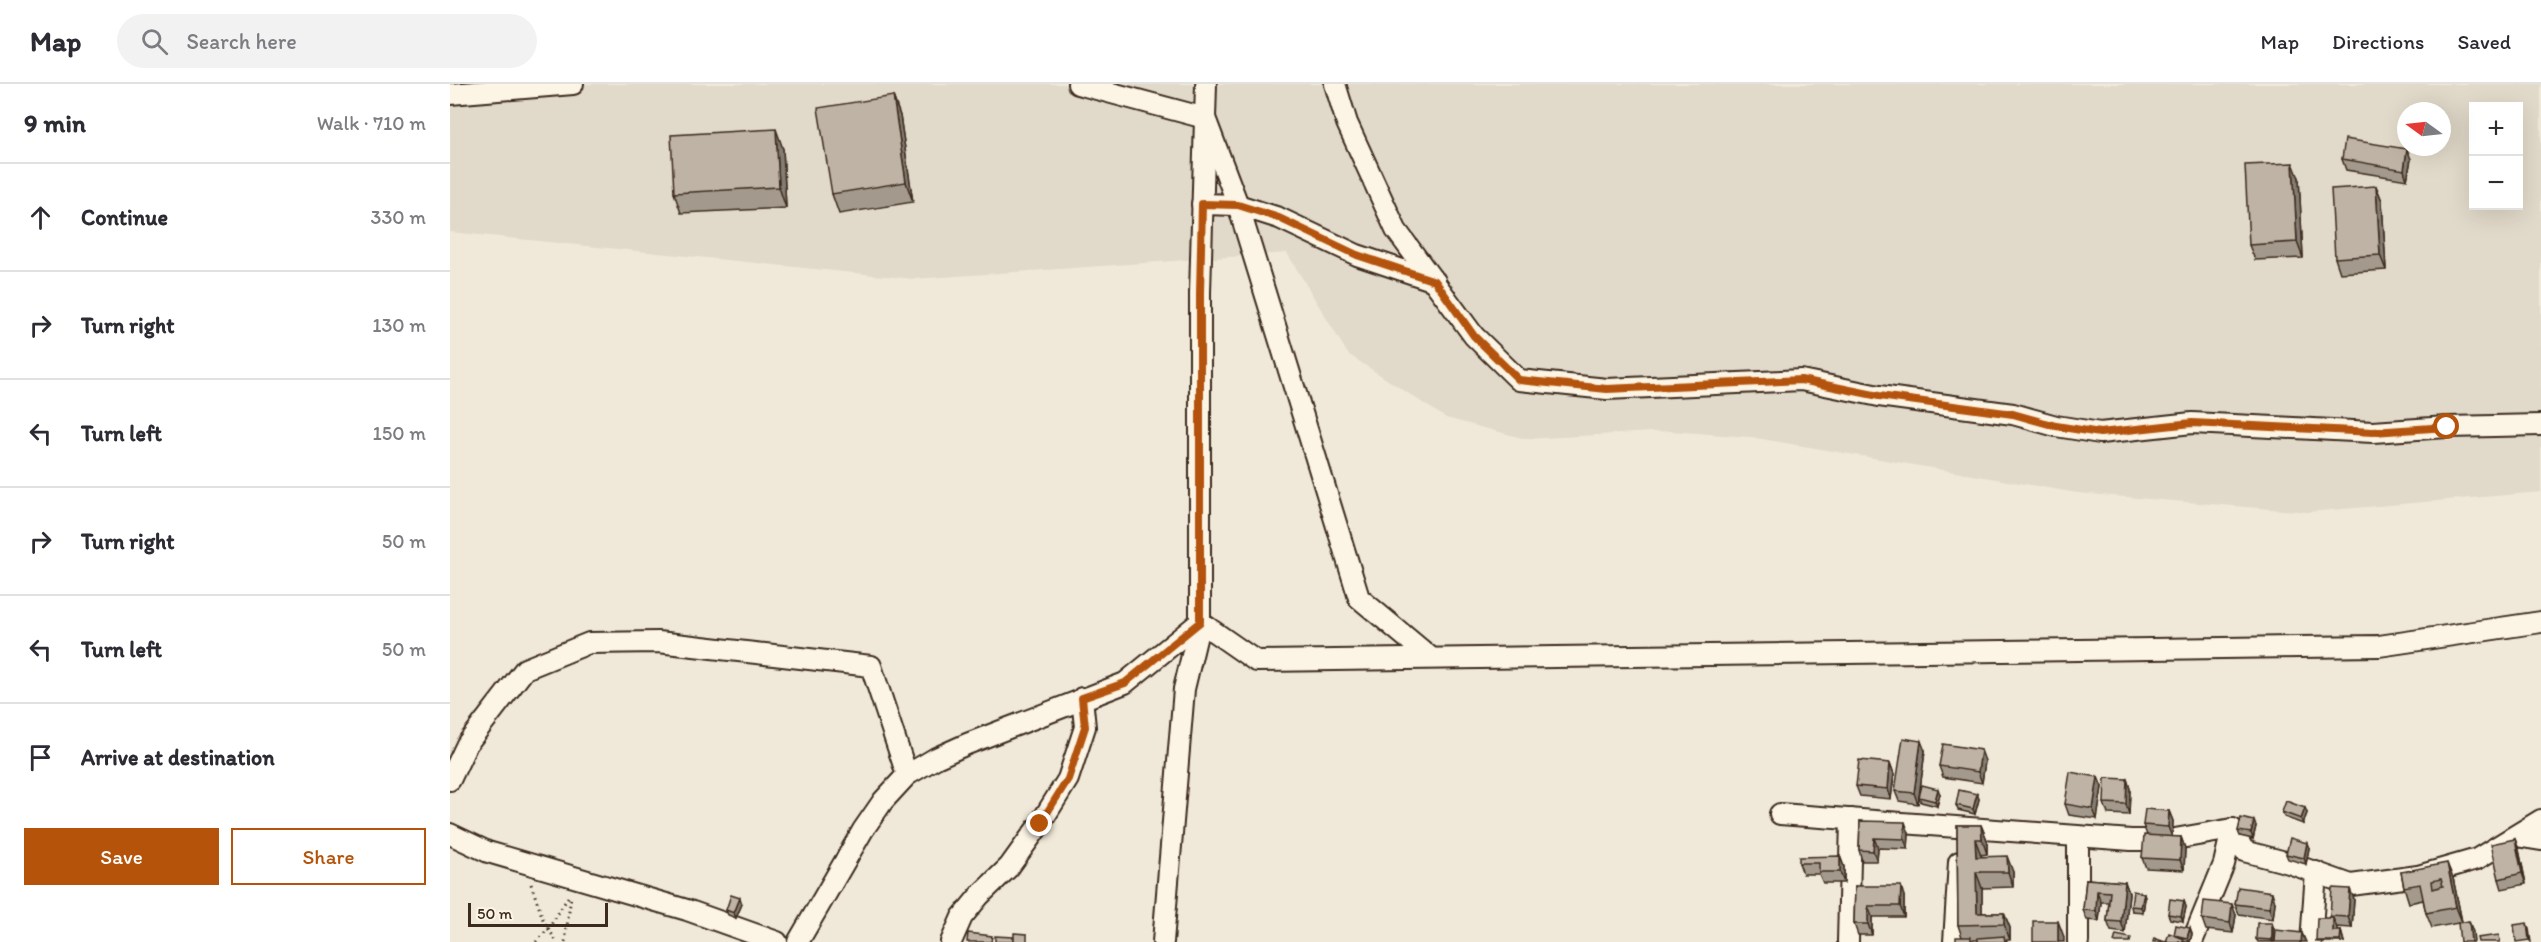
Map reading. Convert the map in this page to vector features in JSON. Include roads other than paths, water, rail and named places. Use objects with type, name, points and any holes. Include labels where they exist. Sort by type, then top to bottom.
[{"type":"street","points":[[450,94],[573,84]]},
{"type":"street","points":[[1078,84],[1205,118]]},
{"type":"street","points":[[1163,942],[1184,689],[1200,622],[1200,293],[1206,84]]},
{"type":"street","points":[[1335,84],[1347,123],[1396,230],[1474,336],[1519,380],[1607,389],[1801,380],[1879,396],[2013,414],[2056,426],[2100,433],[2192,423],[2373,432],[2447,427],[2541,425]]},
{"type":"street","points":[[1205,118],[1238,205],[1359,598],[1431,658]]},
{"type":"street","points":[[1202,204],[1238,205],[1279,218],[1357,255],[1435,281]]},
{"type":"street","points":[[1200,622],[1256,661],[2379,646],[2541,622]]},
{"type":"street","points":[[798,942],[863,830],[882,801],[907,775],[936,758],[1082,698],[1125,683],[1200,622]]},
{"type":"street","points":[[450,780],[467,744],[525,669],[589,643],[658,642],[871,666],[907,775]]},
{"type":"street","points":[[951,942],[962,917],[980,895],[1009,867],[1040,824],[1068,779],[1085,727],[1082,698]]},
{"type":"street","points":[[1780,814],[2078,837],[2169,840],[2232,829]]},
{"type":"street","points":[[1848,942],[1851,819]]},
{"type":"street","points":[[2232,829],[2244,851],[2351,885],[2418,876],[2477,859],[2541,820]]},
{"type":"street","points":[[1954,942],[1962,827]]},
{"type":"street","points":[[2192,942],[2224,864],[2232,829]]},
{"type":"street","points":[[450,834],[488,852],[687,910],[777,942]]},
{"type":"street","points":[[2516,836],[2541,840]]},
{"type":"street","points":[[2078,837],[2078,942]]},
{"type":"street","points":[[2311,942],[2316,872]]}]
